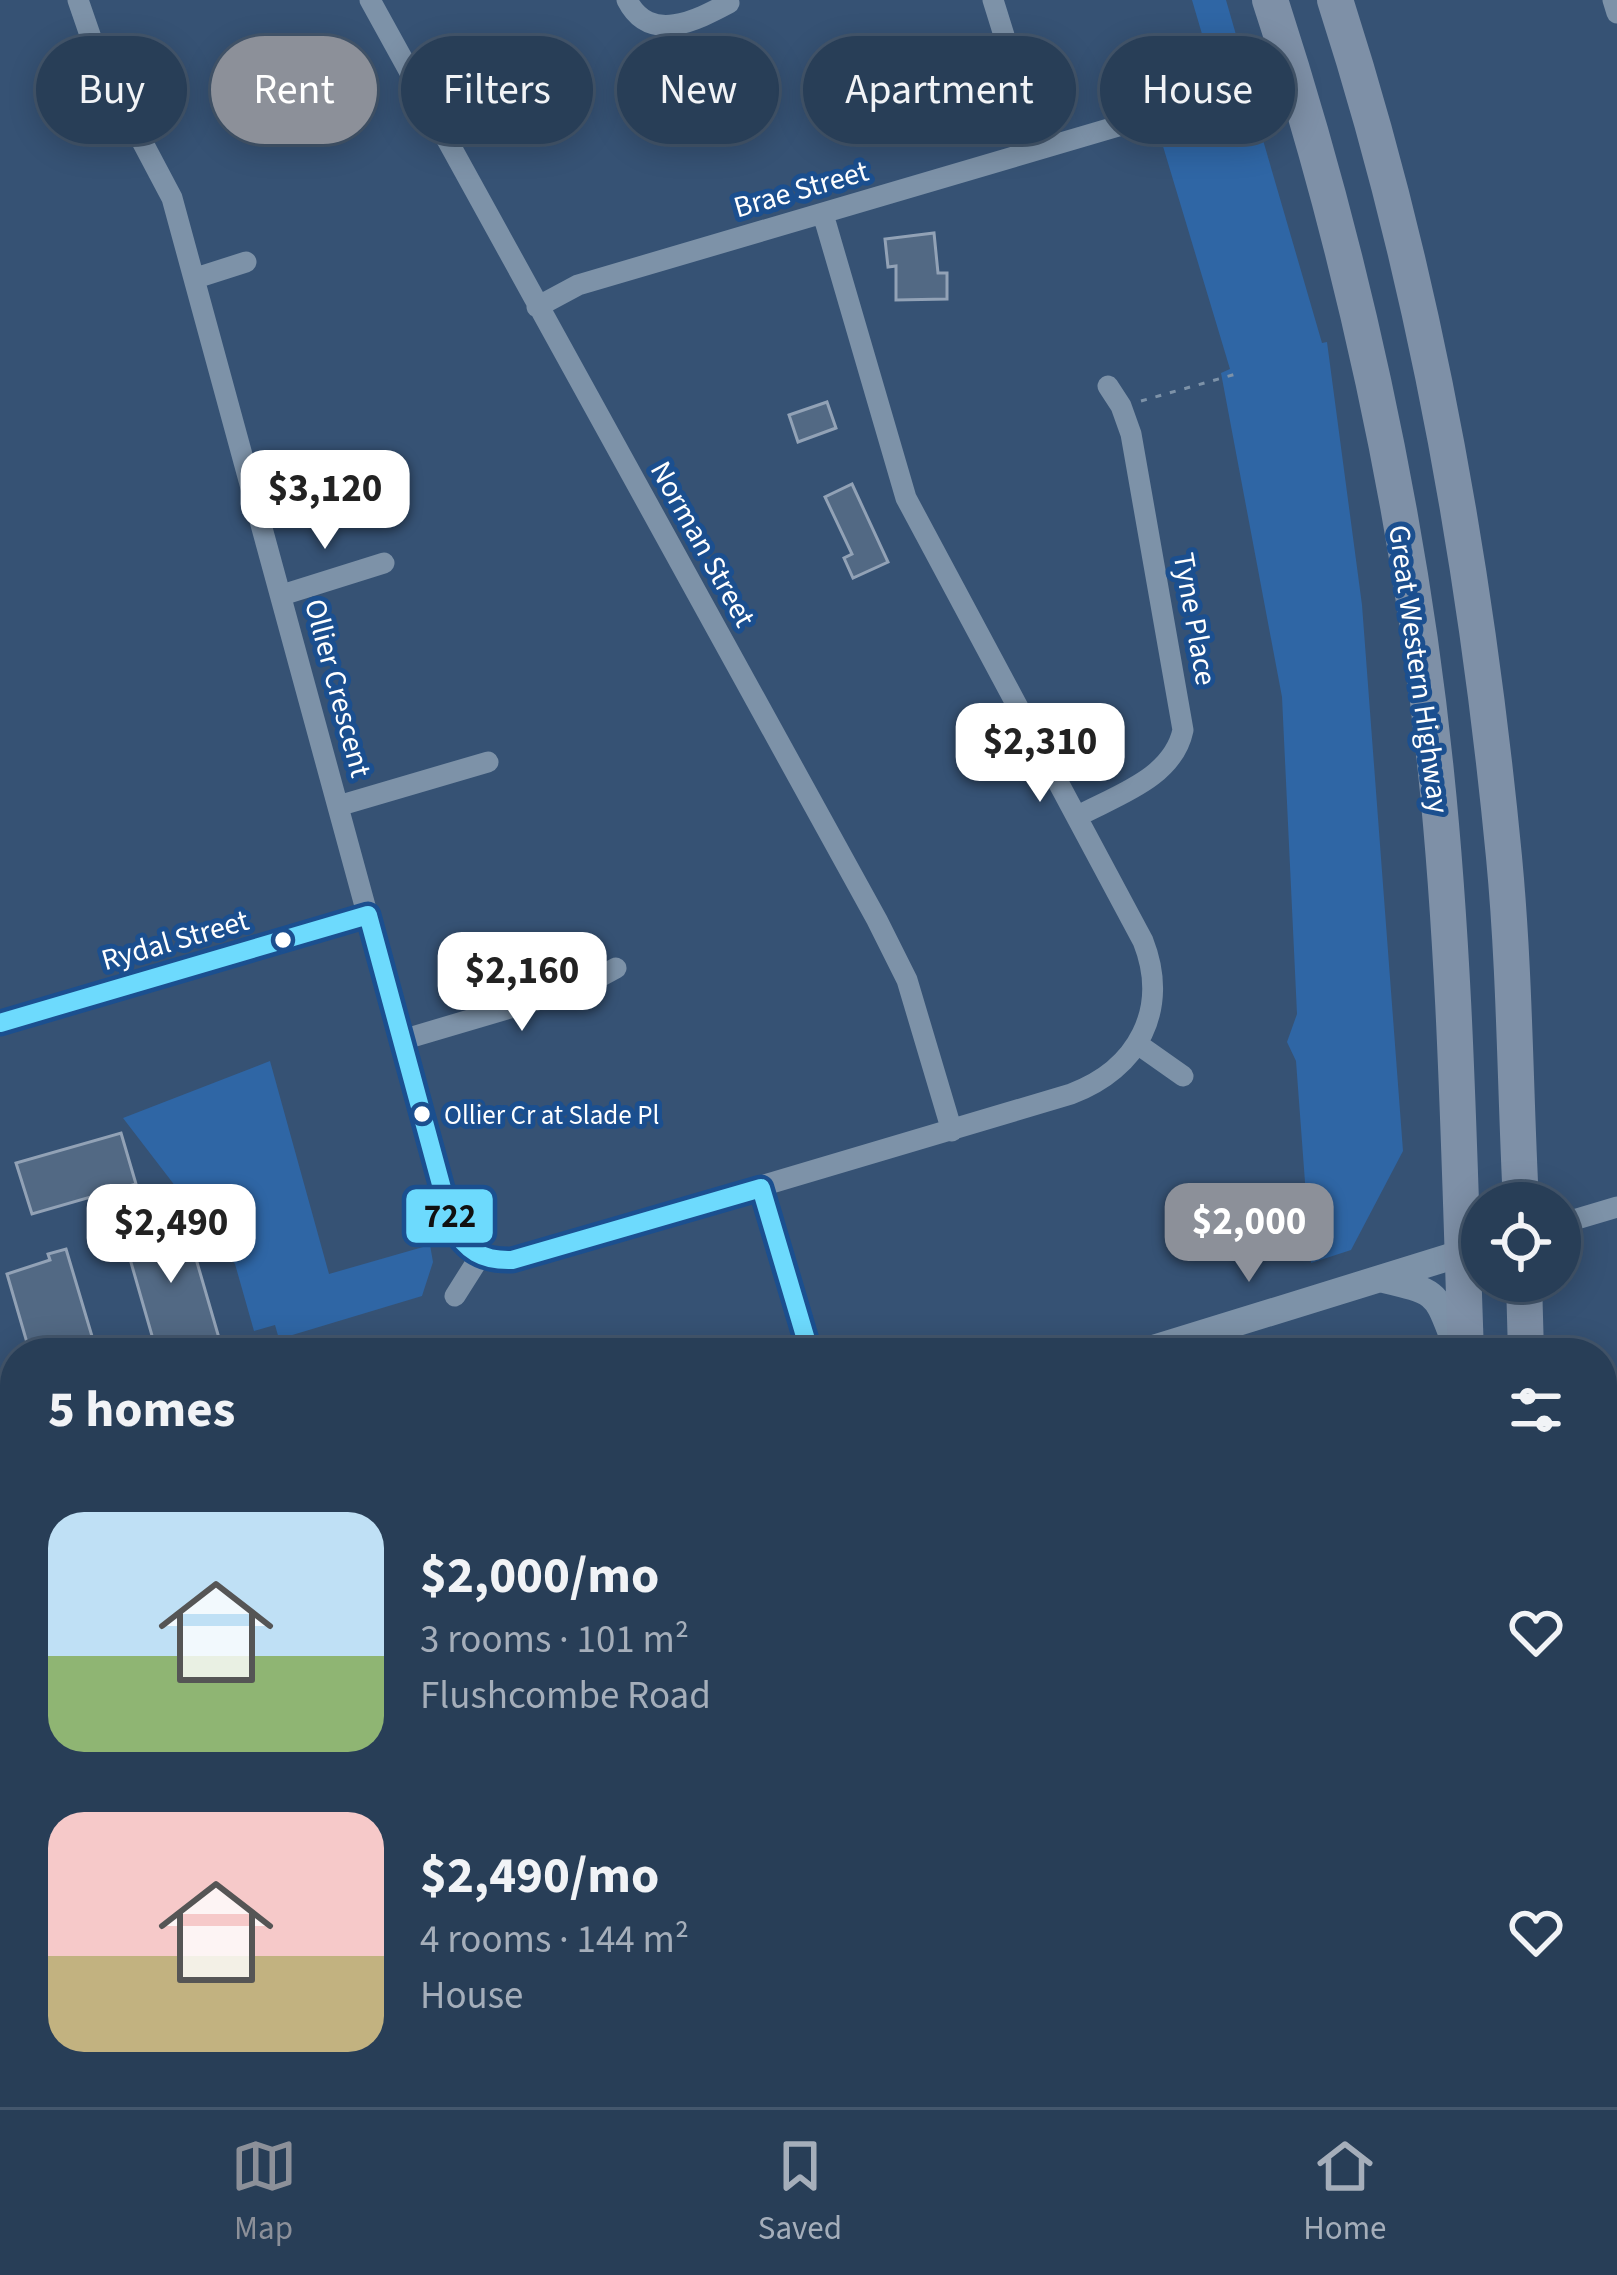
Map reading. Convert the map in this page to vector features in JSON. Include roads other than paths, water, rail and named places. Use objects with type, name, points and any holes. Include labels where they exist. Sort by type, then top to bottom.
[{"type":"highway","name":"Great Western Highway","points":[[1270,0],[1328,195],[1407,562],[1436,770],[1467,1182]]},
{"type":"highway","name":"Great Western Highway","points":[[1335,0],[1402,235],[1443,421],[1480,639],[1504,862],[1520,1182]]},
{"type":"highway","name":"Great Western Highway","points":[[1463,1338],[1467,1302]]},
{"type":"highway","points":[[1524,1302],[1525,1338]]},
{"type":"street","name":"Ollier Crescent","points":[[79,0],[98,58],[172,198],[452,1225],[465,1247],[479,1258]]},
{"type":"street","name":"Norman Street","points":[[370,0],[877,920],[907,980],[952,1131]]},
{"type":"street","points":[[627,0],[638,16],[668,27],[691,22],[730,3]]},
{"type":"street","points":[[994,0],[1039,148]]},
{"type":"street","points":[[1613,0],[1617,13]]},
{"type":"street","name":"Brae Street","points":[[537,308],[578,285],[1100,131]]},
{"type":"street","points":[[454,1296],[479,1258],[512,1260],[1083,1090],[1118,1067],[1138,1045],[1150,1018],[1149,955],[906,498],[823,214]]},
{"type":"street","points":[[196,278],[246,262]]},
{"type":"street","name":"Tyne Place","points":[[1078,815],[1161,770],[1177,751],[1183,730],[1131,434],[1108,386]]},
{"type":"street","points":[[282,595],[384,563]]},
{"type":"street","points":[[338,806],[488,762]]},
{"type":"street","name":"Rydal Street","points":[[0,1023],[368,915]]},
{"type":"street","points":[[402,1040],[581,987],[616,968]]},
{"type":"street","points":[[1138,1045],[1183,1076]]},
{"type":"street","points":[[761,1188],[806,1338]]},
{"type":"street","points":[[1581,1217],[1617,1207]]},
{"type":"street","points":[[1187,1338],[1461,1253]]},
{"type":"street","points":[[1378,1278],[1419,1288],[1437,1299],[1456,1338]]},
{"type":"place","name":"Ollier Cr at Slade Pl","points":[[422,1114]]}]
